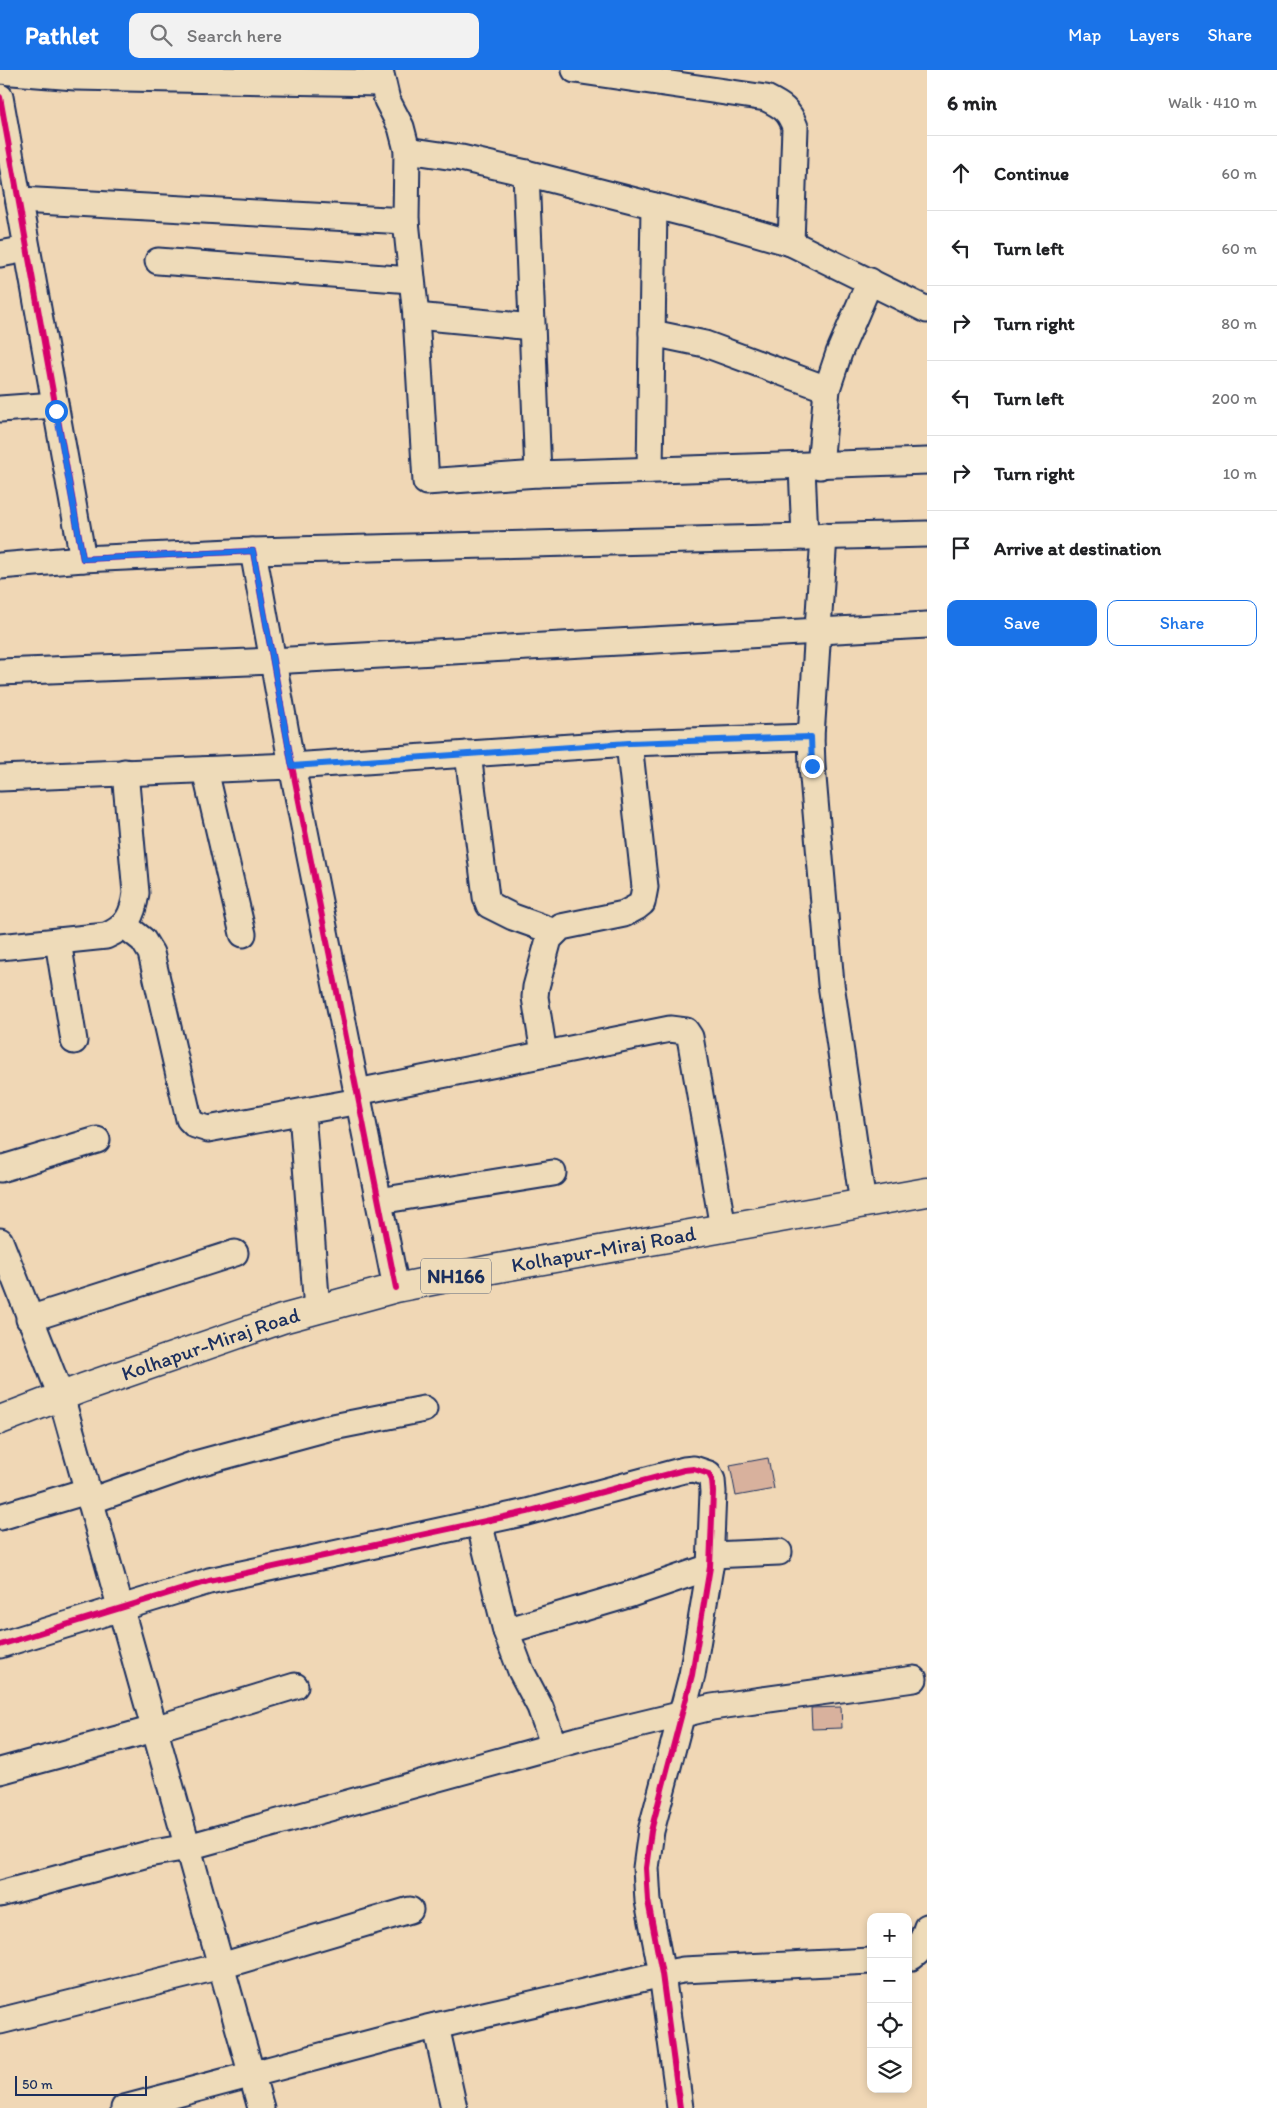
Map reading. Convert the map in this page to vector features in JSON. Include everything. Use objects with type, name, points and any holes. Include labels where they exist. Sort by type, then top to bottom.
[{"type":"highway","name":"Kolhapur-Miraj Road","points":[[0,1420],[61,1396],[282,1319],[396,1288],[927,1192]]},
{"type":"street","points":[[575,70],[766,98],[781,105],[791,115],[795,127],[791,243]]},
{"type":"street","points":[[0,71],[76,77],[380,77],[407,150],[406,221],[416,316],[426,482],[538,474],[927,462]]},
{"type":"street","points":[[0,97],[83,559]]},
{"type":"street","points":[[407,150],[461,158],[718,222],[791,243],[927,310]]},
{"type":"street","points":[[526,174],[538,474]]},
{"type":"street","points":[[18,200],[406,221]]},
{"type":"street","points":[[650,470],[654,206]]},
{"type":"street","points":[[0,254],[27,250]]},
{"type":"street","points":[[158,261],[411,280]]},
{"type":"street","points":[[863,1204],[831,984],[811,737],[819,630],[811,467],[827,389],[839,353],[870,281]]},
{"type":"street","points":[[416,316],[532,327]]},
{"type":"street","points":[[652,333],[705,344],[827,389]]},
{"type":"street","points":[[0,409],[56,405]]},
{"type":"street","points":[[0,566],[83,559],[253,551],[927,534]]},
{"type":"street","points":[[253,551],[292,766],[396,1288]]},
{"type":"street","points":[[0,672],[272,660],[927,625]]},
{"type":"street","points":[[0,778],[292,766],[629,743],[811,737]]},
{"type":"street","points":[[544,1054],[536,1007],[536,987],[549,939],[561,927],[624,914],[642,902],[645,887],[629,743]]},
{"type":"street","points":[[468,754],[486,897],[489,905],[513,917],[555,932]]},
{"type":"street","points":[[205,770],[243,934]]},
{"type":"street","points":[[0,947],[106,936],[118,930],[124,924],[134,907],[136,893],[125,772]]},
{"type":"street","points":[[124,924],[143,940],[151,953],[189,1119],[195,1126],[208,1129],[302,1112],[358,1097],[544,1054],[670,1029],[686,1031],[690,1037],[723,1228]]},
{"type":"street","points":[[58,941],[74,1042]]},
{"type":"street","points":[[302,1112],[317,1310]]},
{"type":"street","points":[[0,1168],[97,1140]]},
{"type":"street","points":[[379,1202],[553,1173]]},
{"type":"street","points":[[0,1242],[61,1396],[261,2108]]},
{"type":"street","points":[[29,1319],[235,1253]]},
{"type":"street","points":[[0,1517],[89,1496],[195,1464],[328,1428],[424,1409]]},
{"type":"street","points":[[0,1645],[209,1581],[527,1512],[684,1470],[694,1469],[709,1474],[712,1480],[713,1492],[711,1561],[692,1675],[651,1831],[646,1868],[648,1901],[662,1974],[680,2108]]},
{"type":"street","points":[[479,1522],[506,1630],[521,1672],[540,1707],[554,1746]]},
{"type":"street","points":[[506,1630],[631,1594],[711,1561],[780,1552]]},
{"type":"street","points":[[0,1894],[148,1854],[188,1847],[554,1746],[682,1713],[712,1707],[914,1679]]},
{"type":"street","points":[[0,1771],[154,1729],[295,1686]]},
{"type":"street","points":[[0,2021],[221,1966],[410,1910]]},
{"type":"street","points":[[916,1957],[927,1927]]},
{"type":"street","points":[[124,2108],[436,2026],[662,1974],[683,1970],[867,1961]]},
{"type":"street","points":[[436,2026],[454,2108]]},
{"type":"building","points":[[768,1458],[774,1489],[736,1496],[730,1465]]},
{"type":"building","points":[[841,1707],[842,1728],[812,1729],[811,1708]]},
{"type":"cycle path","points":[[0,97],[83,559],[253,551],[292,766],[396,1288]]},
{"type":"cycle path","points":[[0,1645],[209,1581],[527,1512],[684,1470],[694,1469],[709,1474],[712,1480],[713,1492],[710,1567],[692,1675],[651,1831],[646,1868],[648,1901],[662,1974],[680,2108]]},
{"type":"route","points":[[56,411],[83,559],[253,551],[292,766],[629,743],[811,737],[812,766]]}]
